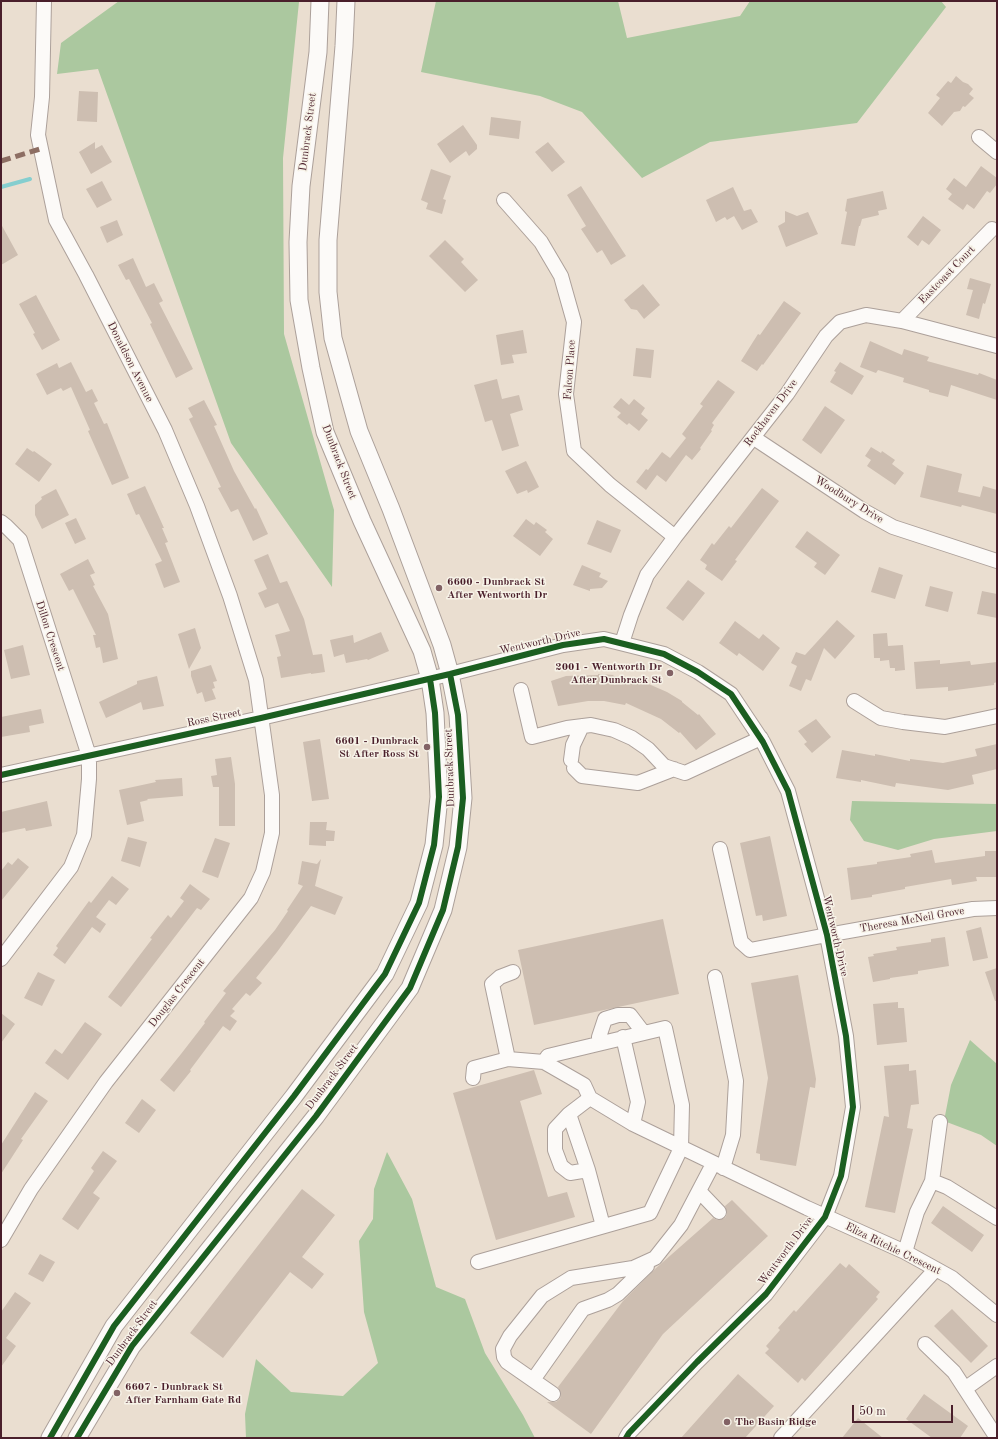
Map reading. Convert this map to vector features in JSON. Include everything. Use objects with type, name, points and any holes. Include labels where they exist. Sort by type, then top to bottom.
[{"type":"main road","name":"Dunbrack Street","points":[[50,1438],[114,1326],[294,1096],[385,974],[419,903],[434,845],[439,797],[435,712],[430,679],[422,651],[362,521],[325,432],[298,300],[298,242],[302,186],[318,52],[320,1]]},
{"type":"main road","name":"Dunbrack Street","points":[[78,1438],[110,1380],[132,1346],[316,1116],[410,988],[443,910],[458,847],[463,798],[458,715],[450,674],[439,638],[391,509],[359,431],[333,338],[328,292],[328,240],[344,46],[346,1]]},
{"type":"street","name":"Donaldson Avenue","points":[[44,1],[42,97],[38,135],[56,220],[86,275],[165,430],[198,506],[230,596],[254,673],[261,718]]},
{"type":"street","points":[[979,138],[997,152]]},
{"type":"street","name":"Falcon Place","points":[[504,200],[541,242],[561,276],[574,322],[566,394],[574,451],[610,485],[675,537]]},
{"type":"street","name":"Eastcoast Court","points":[[902,321],[992,229]]},
{"type":"street","name":"Rockhaven Drive","points":[[622,643],[631,615],[647,575],[787,394],[826,336],[840,322],[866,315],[902,321],[997,346]]},
{"type":"street","name":"Woodbury Drive","points":[[754,438],[864,511],[893,527],[997,561]]},
{"type":"street","name":"Dillon Crescent","points":[[1,522],[20,540],[88,756]]},
{"type":"street","name":"Wentworth Drive","points":[[430,679],[563,645],[604,639],[664,654],[698,672],[730,694],[761,738],[788,791],[827,935],[846,1036],[853,1107],[841,1176],[825,1217],[766,1294],[697,1362],[629,1433],[626,1438]]},
{"type":"street","name":"Ross Street","points":[[1,775],[430,679]]},
{"type":"street","points":[[521,690],[532,737],[567,728],[582,726],[614,730],[632,738],[648,749],[664,766],[685,773],[761,738]]},
{"type":"street","points":[[854,701],[881,718],[945,727],[997,716]]},
{"type":"street","name":"Douglas Crescent","points":[[1,1240],[31,1189],[106,1082],[251,898],[263,872],[272,833],[272,795],[261,718]]},
{"type":"street","points":[[582,726],[573,745],[572,764],[582,776],[603,780],[638,783],[674,769]]},
{"type":"street","points":[[1,959],[71,866],[84,835],[89,779],[88,756]]},
{"type":"street","name":"Theresa McNeil Grove","points":[[720,849],[741,942],[750,950],[973,910],[997,908]]},
{"type":"street","points":[[508,1058],[492,984],[500,977],[513,972]]},
{"type":"street","points":[[533,1380],[583,1309],[608,1300],[618,1294],[655,1258],[681,1225],[699,1190],[718,1166],[733,1135],[736,1081],[715,977]]},
{"type":"street","points":[[600,1043],[599,1037],[605,1019],[618,1015],[630,1015],[643,1032]]},
{"type":"street","points":[[478,1262],[650,1212],[682,1148],[682,1105],[665,1028],[643,1032],[548,1056],[544,1062]]},
{"type":"street","points":[[623,1037],[638,1102],[633,1124]]},
{"type":"street","points":[[473,1078],[474,1068],[508,1058],[544,1062],[584,1085],[590,1098],[569,1114],[556,1130],[555,1150],[561,1166],[570,1172],[588,1170]]},
{"type":"street","name":"Eliza Ritchie Crescent","points":[[590,1098],[633,1124],[718,1166],[825,1217],[905,1252],[952,1278],[997,1315]]},
{"type":"street","points":[[569,1114],[588,1170],[603,1226]]},
{"type":"street","points":[[905,1252],[917,1212],[932,1181],[940,1122]]},
{"type":"street","points":[[932,1181],[947,1187],[997,1218]]},
{"type":"street","points":[[699,1190],[719,1212]]},
{"type":"street","points":[[553,1394],[507,1362],[504,1357],[503,1349],[510,1336],[542,1296],[571,1278],[633,1268],[655,1258]]},
{"type":"street","points":[[781,1438],[936,1269]]},
{"type":"street","points":[[925,1344],[954,1372],[966,1388],[997,1438]]},
{"type":"street","points":[[966,1388],[997,1366]]},
{"type":"green space","points":[[119,1],[299,2],[283,158],[284,334],[334,510],[332,587],[231,443],[98,69],[57,74],[61,43]]},
{"type":"green space","points":[[436,1],[618,1],[627,38],[740,16],[750,1],[941,1],[946,7],[857,123],[710,142],[642,178],[582,112],[540,96],[421,72]]},
{"type":"green space","points":[[852,801],[997,804],[997,831],[934,839],[898,850],[864,841],[850,820]]},
{"type":"green space","points":[[970,1040],[997,1064],[997,1146],[981,1135],[944,1121],[951,1085]]},
{"type":"green space","points":[[387,1152],[412,1199],[436,1287],[465,1299],[485,1353],[523,1415],[535,1438],[246,1438],[245,1414],[256,1359],[291,1392],[343,1396],[378,1363],[364,1312],[359,1241],[373,1219],[374,1189]]},
{"type":"building","points":[[956,76],[973,89],[969,94],[974,98],[965,107],[963,106],[960,111],[954,112],[942,126],[928,113],[940,98],[936,95],[948,81],[951,83]]},
{"type":"building","points":[[79,91],[98,92],[97,122],[77,121]]},
{"type":"building","points":[[491,117],[521,121],[519,139],[489,135]]},
{"type":"building","points":[[463,125],[477,145],[477,149],[469,156],[466,151],[450,163],[437,144]]},
{"type":"building","points":[[95,142],[95,149],[102,145],[112,162],[91,174],[79,152]]},
{"type":"building","points":[[548,142],[565,162],[552,172],[535,152]]},
{"type":"building","points":[[981,166],[997,178],[997,184],[990,193],[987,191],[974,209],[967,204],[963,210],[948,199],[952,194],[946,189],[954,178],[966,187]]},
{"type":"building","points":[[431,169],[451,176],[443,199],[446,200],[442,214],[426,209],[428,203],[421,200]]},
{"type":"building","points":[[102,181],[112,200],[97,208],[86,189]]},
{"type":"building","points":[[581,186],[626,256],[611,265],[602,250],[597,253],[581,229],[586,226],[567,195]]},
{"type":"building","points":[[733,187],[744,211],[751,209],[758,222],[742,230],[734,216],[727,220],[725,217],[716,222],[706,200]]},
{"type":"building","points":[[883,191],[887,209],[878,211],[879,215],[862,219],[855,246],[841,244],[847,212],[845,211],[847,199]]},
{"type":"building","points":[[785,211],[797,216],[808,212],[818,234],[786,247],[778,226],[785,222]]},
{"type":"building","points":[[923,216],[941,230],[929,245],[922,240],[918,246],[907,237]]},
{"type":"building","points":[[117,220],[123,235],[107,243],[100,227]]},
{"type":"building","points":[[1,224],[18,255],[1,265]]},
{"type":"building","points":[[445,240],[464,259],[461,262],[478,280],[465,292],[429,256]]},
{"type":"building","points":[[133,258],[146,287],[154,283],[163,301],[159,303],[193,369],[176,378],[150,324],[152,323],[129,279],[126,280],[118,265]]},
{"type":"building","points":[[970,278],[991,284],[985,304],[983,303],[979,319],[966,315],[973,290],[967,289]]},
{"type":"building","points":[[643,284],[660,305],[644,319],[637,310],[631,309],[624,300]]},
{"type":"building","points":[[36,295],[60,340],[42,350],[33,334],[35,333],[19,304]]},
{"type":"building","points":[[784,301],[801,313],[757,371],[741,361],[758,334],[760,335]]},
{"type":"building","points":[[523,330],[527,353],[512,355],[514,363],[501,365],[496,335]]},
{"type":"building","points":[[870,341],[902,355],[904,349],[929,357],[927,361],[978,375],[979,373],[997,380],[997,400],[951,385],[948,397],[929,392],[929,390],[903,382],[904,378],[878,370],[876,373],[860,367]]},
{"type":"building","points":[[636,348],[654,350],[651,378],[633,376]]},
{"type":"building","points":[[71,362],[86,392],[92,389],[98,401],[94,403],[104,424],[107,423],[129,478],[112,485],[88,431],[90,430],[71,387],[63,391],[61,388],[47,395],[36,374],[57,363],[59,368]]},
{"type":"building","points":[[840,362],[864,376],[852,395],[830,382],[836,372],[834,371]]},
{"type":"building","points":[[497,379],[502,399],[519,395],[523,410],[510,414],[519,446],[502,451],[492,420],[485,422],[474,385]]},
{"type":"building","points":[[718,380],[735,392],[712,423],[714,425],[711,430],[712,431],[700,448],[701,449],[692,460],[686,455],[666,482],[657,475],[646,490],[636,482],[646,469],[648,470],[662,452],[670,458],[686,438],[682,434],[703,406],[700,404]]},
{"type":"building","points":[[621,398],[629,405],[634,399],[645,408],[641,414],[648,420],[639,431],[629,423],[627,425],[617,417],[621,413],[613,407]]},
{"type":"building","points":[[204,400],[217,425],[214,426],[234,471],[255,509],[256,508],[268,534],[253,541],[238,509],[231,512],[218,488],[221,487],[189,419],[193,417],[188,408]]},
{"type":"building","points":[[825,406],[845,420],[821,454],[802,440]]},
{"type":"building","points":[[871,447],[881,453],[882,451],[895,460],[892,464],[904,473],[895,485],[867,466],[871,460],[865,456]]},
{"type":"building","points":[[27,448],[33,452],[34,451],[52,464],[39,482],[15,464]]},
{"type":"building","points":[[526,461],[539,487],[528,493],[527,490],[517,494],[505,471]]},
{"type":"building","points":[[927,465],[962,474],[958,492],[980,497],[983,486],[997,490],[997,514],[962,505],[961,507],[920,497]]},
{"type":"building","points":[[145,486],[164,528],[162,528],[168,542],[165,543],[180,582],[164,588],[155,564],[162,561],[139,514],[136,515],[127,494]]},
{"type":"building","points":[[762,488],[779,501],[735,560],[737,561],[722,581],[705,569],[707,565],[700,560],[712,543],[714,545],[729,526],[731,528]]},
{"type":"building","points":[[56,489],[69,515],[42,529],[35,515],[35,505],[42,499],[41,497]]},
{"type":"building","points":[[76,518],[86,539],[75,544],[65,523]]},
{"type":"building","points":[[526,519],[534,525],[536,522],[547,530],[545,532],[553,539],[540,556],[513,536]]},
{"type":"building","points":[[597,520],[621,530],[611,553],[587,544]]},
{"type":"building","points":[[807,531],[840,555],[825,575],[814,567],[817,563],[795,547]]},
{"type":"building","points":[[268,554],[280,583],[287,581],[304,619],[313,655],[322,654],[325,672],[281,678],[277,657],[281,656],[275,635],[290,631],[278,603],[265,608],[258,593],[267,589],[254,560]]},
{"type":"building","points":[[88,559],[95,573],[90,575],[95,585],[93,586],[108,614],[118,659],[103,663],[100,647],[96,648],[93,635],[96,635],[73,589],[69,591],[60,574]]},
{"type":"building","points":[[582,565],[601,573],[599,577],[608,581],[602,588],[590,589],[590,591],[573,585]]},
{"type":"building","points":[[879,567],[903,575],[895,599],[871,592]]},
{"type":"building","points":[[688,580],[705,593],[683,621],[666,608]]},
{"type":"building","points":[[930,586],[953,592],[948,612],[925,606]]},
{"type":"building","points":[[982,591],[997,594],[997,618],[977,614]]},
{"type":"building","points":[[837,620],[855,636],[835,659],[824,648],[811,681],[806,679],[801,691],[789,686],[797,666],[791,663],[796,652],[805,655]]},
{"type":"building","points":[[735,621],[759,639],[763,634],[780,648],[763,671],[739,653],[737,656],[719,643]]},
{"type":"building","points":[[195,628],[201,648],[189,669],[178,634]]},
{"type":"building","points":[[381,632],[389,651],[368,660],[346,663],[344,654],[334,657],[330,640],[353,635],[354,643]]},
{"type":"building","points":[[887,633],[888,646],[903,645],[905,670],[895,671],[895,668],[890,668],[889,660],[880,661],[880,658],[874,658],[873,634]]},
{"type":"building","points":[[23,645],[30,675],[11,679],[4,650]]},
{"type":"building","points":[[940,660],[940,664],[970,661],[971,665],[997,662],[997,682],[994,683],[994,685],[948,691],[948,687],[916,689],[914,662]]},
{"type":"building","points":[[211,665],[217,681],[213,682],[215,688],[212,689],[216,699],[205,702],[202,692],[197,694],[191,676],[191,671]]},
{"type":"building","points":[[598,674],[614,675],[613,676],[634,679],[667,692],[682,701],[698,715],[699,714],[716,734],[696,750],[680,732],[679,733],[661,719],[626,703],[625,705],[604,701],[588,701],[558,706],[551,681],[566,676]]},
{"type":"building","points":[[157,676],[164,706],[143,710],[141,702],[106,718],[99,702],[137,684],[137,681]]},
{"type":"building","points":[[41,709],[44,723],[29,726],[30,732],[1,737],[1,717]]},
{"type":"building","points":[[816,719],[831,737],[812,753],[804,744],[807,742],[798,731]]},
{"type":"building","points":[[320,739],[329,799],[312,801],[303,742]]},
{"type":"building","points":[[997,744],[997,769],[972,775],[974,784],[948,790],[896,783],[895,787],[861,780],[861,782],[836,778],[842,750],[875,756],[875,754],[910,761],[910,759],[943,763],[977,756],[975,749]]},
{"type":"building","points":[[231,757],[235,784],[235,826],[219,826],[219,787],[213,787],[211,776],[217,775],[215,759]]},
{"type":"building","points":[[182,778],[183,796],[147,799],[148,800],[140,802],[144,821],[127,825],[119,790],[156,782],[155,780]]},
{"type":"building","points":[[47,801],[52,826],[26,831],[25,828],[1,833],[1,812]]},
{"type":"building","points":[[310,822],[327,822],[326,830],[335,831],[334,841],[326,841],[326,846],[309,845]]},
{"type":"building","points":[[770,836],[787,916],[763,921],[762,915],[756,916],[740,843]]},
{"type":"building","points":[[128,837],[147,842],[140,867],[121,861]]},
{"type":"building","points":[[215,838],[230,843],[218,878],[202,872]]},
{"type":"building","points":[[932,850],[935,863],[985,856],[985,851],[997,851],[997,877],[976,877],[977,881],[952,885],[951,879],[905,887],[905,889],[872,895],[872,897],[851,900],[847,868],[911,857],[910,854]]},
{"type":"building","points":[[18,858],[29,867],[1,901],[1,871],[8,862],[12,865]]},
{"type":"building","points":[[321,859],[315,886],[343,897],[335,915],[311,906],[256,978],[262,983],[250,996],[246,993],[232,1009],[235,1011],[230,1016],[237,1021],[230,1031],[223,1026],[174,1092],[160,1080],[205,1023],[204,1022],[226,993],[223,991],[275,930],[288,911],[287,910],[303,886],[298,884],[302,861],[317,864]]},
{"type":"building","points":[[112,876],[129,889],[116,905],[109,900],[96,917],[106,924],[100,933],[92,927],[65,964],[53,955],[58,948],[56,946],[89,901],[91,903]]},
{"type":"building","points":[[190,884],[210,899],[201,910],[197,908],[121,1007],[108,997],[152,939],[150,938],[168,915],[171,918],[184,901],[180,898]]},
{"type":"building","points":[[663,919],[679,994],[534,1025],[518,950]]},
{"type":"building","points":[[981,927],[988,958],[973,961],[966,931]]},
{"type":"building","points":[[945,937],[949,966],[918,971],[918,974],[873,982],[868,957],[874,956],[873,954],[897,950],[896,947],[931,942],[931,939]]},
{"type":"building","points":[[997,968],[997,1001],[995,1001],[985,972]]},
{"type":"building","points":[[38,972],[55,980],[42,1006],[24,998]]},
{"type":"building","points":[[798,975],[816,1079],[815,1088],[810,1087],[796,1166],[760,1160],[760,1154],[756,1153],[768,1078],[751,983]]},
{"type":"building","points":[[898,1002],[898,1008],[904,1008],[907,1042],[877,1045],[873,1004]]},
{"type":"building","points":[[1,1013],[15,1024],[1,1043]]},
{"type":"building","points":[[85,1022],[102,1034],[68,1080],[45,1063],[55,1049],[62,1054]]},
{"type":"building","points":[[909,1064],[909,1071],[916,1070],[919,1104],[911,1105],[907,1128],[913,1129],[895,1213],[865,1207],[884,1116],[889,1117],[884,1066]]},
{"type":"building","points":[[534,1070],[542,1094],[520,1101],[548,1197],[567,1192],[575,1217],[496,1240],[453,1093]]},
{"type":"building","points":[[35,1092],[48,1101],[21,1139],[23,1140],[1,1174],[1,1145]]},
{"type":"building","points":[[142,1099],[156,1110],[139,1133],[125,1123]]},
{"type":"building","points":[[103,1151],[117,1161],[93,1193],[100,1198],[78,1230],[62,1219],[94,1171],[91,1168]]},
{"type":"building","points":[[302,1189],[335,1215],[302,1257],[324,1274],[312,1289],[290,1272],[223,1358],[190,1333]]},
{"type":"building","points":[[732,1200],[768,1236],[663,1334],[591,1434],[547,1402],[556,1402],[560,1399],[561,1394],[558,1387],[623,1301],[655,1269],[713,1218],[717,1220],[725,1218],[727,1214],[725,1206]]},
{"type":"building","points":[[943,1206],[984,1235],[972,1252],[931,1223]]},
{"type":"building","points":[[40,1254],[55,1262],[43,1282],[28,1274]]},
{"type":"building","points":[[840,1263],[846,1268],[849,1264],[880,1292],[876,1297],[878,1299],[805,1381],[802,1378],[798,1383],[765,1353],[769,1349],[766,1346],[780,1330],[778,1328],[794,1310],[796,1312]]},
{"type":"building","points":[[15,1292],[31,1303],[6,1338],[16,1346],[1,1367],[1,1312]]},
{"type":"building","points":[[952,1309],[988,1346],[971,1363],[934,1326]]},
{"type":"building","name":"The Basin Ridge","points":[[738,1374],[774,1406],[745,1438],[681,1438]]},
{"type":"building","points":[[924,1394],[968,1426],[960,1438],[932,1438],[906,1419]]},
{"type":"building","points":[[858,1418],[883,1438],[842,1438]]},
{"type":"waterway","points":[[1,187],[30,179]]},
{"type":"marked path","points":[[1,161],[40,149]]},
{"type":"cycle path","points":[[1,775],[261,718],[450,674],[563,645],[604,639],[664,654],[698,672],[731,694],[763,742],[788,791],[827,935],[846,1036],[853,1107],[841,1176],[825,1217],[766,1294],[697,1362],[629,1433],[626,1438]]},
{"type":"cycle path","points":[[77,1438],[132,1346],[316,1116],[410,988],[443,910],[458,847],[463,798],[458,715],[450,674]]},
{"type":"cycle path","points":[[50,1438],[114,1326],[294,1096],[385,974],[419,903],[434,845],[439,797],[435,713],[430,679]]},
{"type":"place","name":"6600 - Dunbrack St After Wentworth Dr","points":[[439,588]]},
{"type":"place","name":"2001 - Wentworth Dr After Dunbrack St","points":[[670,673]]},
{"type":"place","name":"6601 - Dunbrack St After Ross St","points":[[427,747]]},
{"type":"place","name":"6607 - Dunbrack St After Farnham Gate Rd","points":[[117,1393]]},
{"type":"place","name":"The Basin Ridge","points":[[727,1422]]}]
